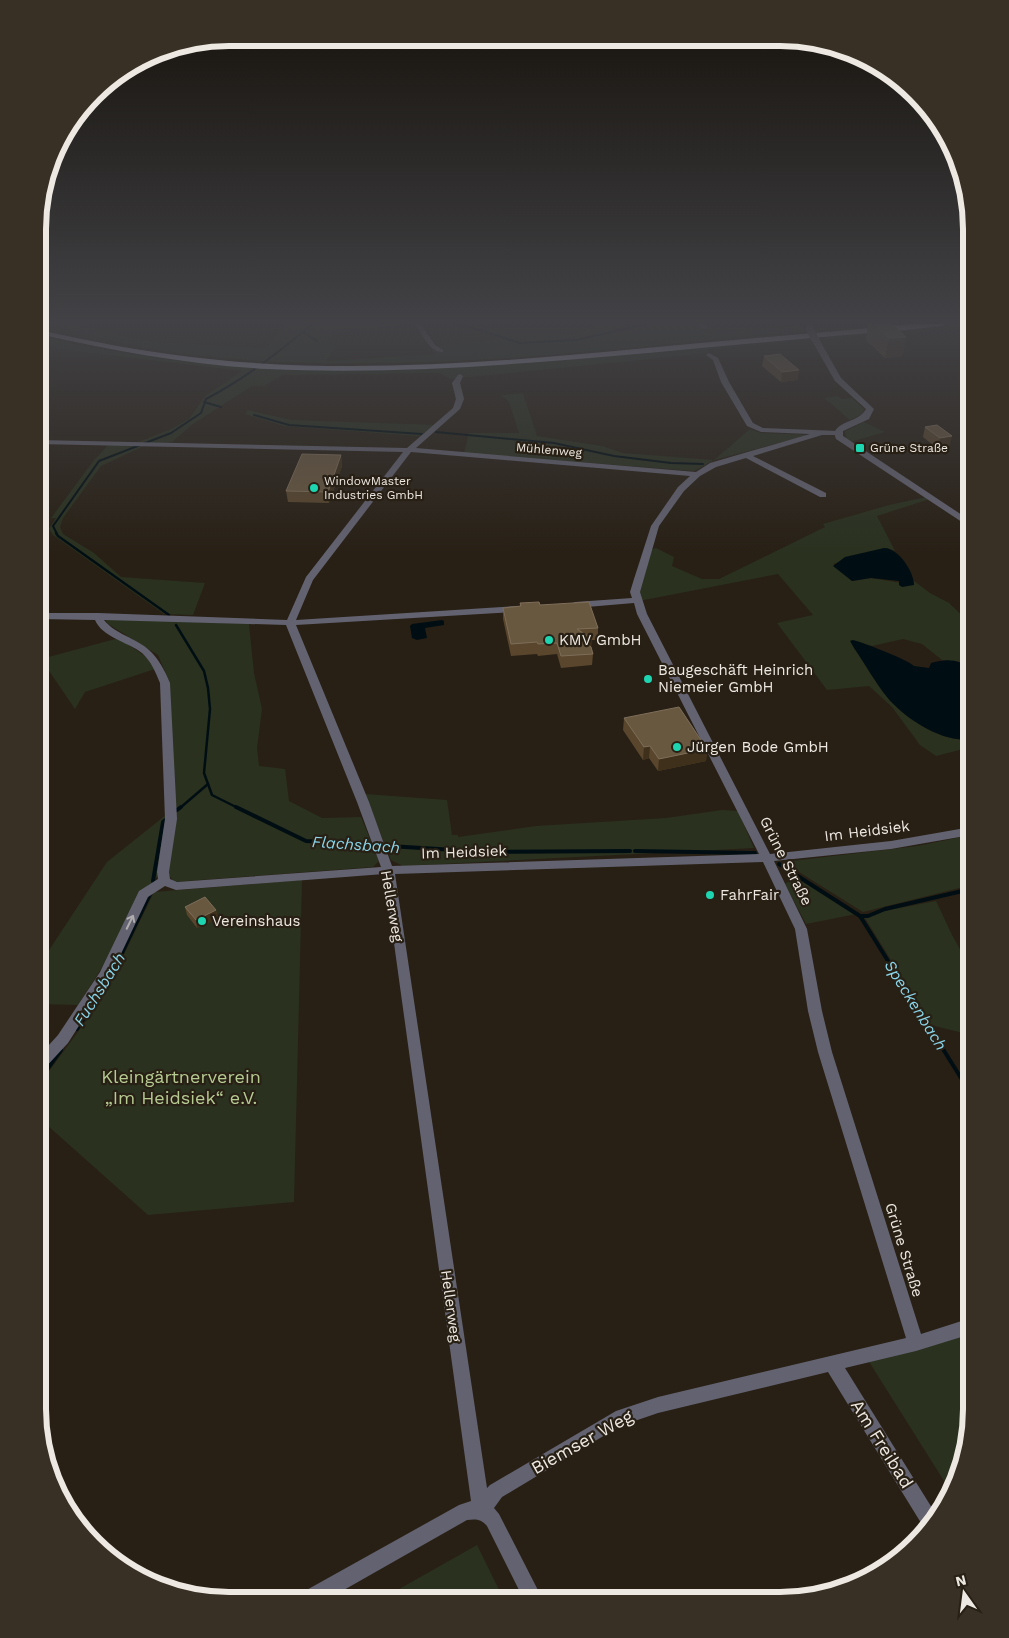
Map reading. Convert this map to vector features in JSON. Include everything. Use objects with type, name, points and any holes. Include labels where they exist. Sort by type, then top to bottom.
[{"type":"street","points":[[290,623],[309,579],[334,550],[409,450],[456,409],[459,400]]},
{"type":"street","points":[[735,400],[750,424],[756,428],[808,431],[822,434]]},
{"type":"street","points":[[563,606],[636,600],[635,592],[638,579],[655,526],[681,489],[697,474],[713,466],[746,455],[822,434],[838,433],[846,425],[866,417],[870,409],[861,400]]},
{"type":"street","points":[[838,433],[844,442],[963,518]]},
{"type":"street","name":"Mühlenweg","points":[[46,442],[136,442],[409,450],[697,474]]},
{"type":"street","points":[[746,455],[823,495]]},
{"type":"street","name":"Grüne Straße","points":[[636,600],[801,929],[815,1012],[825,1052],[916,1343]]},
{"type":"street","points":[[46,616],[290,623],[525,608]]},
{"type":"street","points":[[46,1057],[63,1039],[105,974],[143,894],[164,881],[163,872],[171,819],[165,683],[158,667],[146,652],[106,628],[100,622],[98,616]]},
{"type":"street","name":"Hellerweg","points":[[290,623],[391,878],[481,1510]]},
{"type":"street","name":"Im Heidsiek","points":[[164,881],[176,886],[388,870],[766,858],[891,845],[963,832]]},
{"type":"street","name":"Biemser Weg","points":[[481,1510],[496,1492],[616,1419],[658,1405],[916,1343],[963,1328]]},
{"type":"street","name":"Am Freibad","points":[[832,1363],[927,1517]]},
{"type":"street","points":[[322,1592],[465,1511],[481,1510],[489,1514],[493,1520],[530,1592]]},
{"type":"green space","points":[[202,400],[230,400],[193,424],[172,442],[144,446],[101,466],[63,518],[60,527],[63,534],[94,553],[121,577],[205,583],[193,615],[164,614],[53,535],[49,529],[56,518],[51,518],[94,460],[109,444],[131,445],[171,429],[189,419]]},
{"type":"green space","points":[[507,400],[525,400],[537,436],[602,446],[623,453],[714,460],[694,471],[464,453],[469,433],[519,433]]},
{"type":"green space","points":[[827,400],[855,400],[864,409],[862,414],[850,420]]},
{"type":"green space","points":[[248,410],[291,420],[435,425],[419,436],[284,426],[245,414]]},
{"type":"green space","points":[[864,422],[885,432],[850,442],[846,439],[845,431]]},
{"type":"green space","points":[[750,429],[761,433],[810,435],[714,460]]},
{"type":"green space","points":[[926,497],[930,499],[877,516],[895,551],[887,548],[881,549],[833,564],[852,581],[871,578],[914,585],[914,581],[930,593],[949,603],[963,616],[963,664],[960,662],[942,660],[922,644],[903,639],[872,646],[851,640],[874,679],[894,705],[925,728],[949,738],[963,739],[963,749],[936,756],[920,745],[892,707],[869,686],[827,690],[777,623],[813,615],[778,574],[639,601],[638,592],[650,550],[656,548],[674,557],[672,566],[702,579],[719,579],[825,527],[823,524],[889,505]]},
{"type":"green space","points":[[105,619],[249,624],[254,673],[262,709],[257,748],[259,766],[285,769],[289,801],[322,818],[361,817],[379,861],[373,867],[174,882],[166,871],[175,819],[169,681],[158,655],[108,624]]},
{"type":"green space","points":[[119,638],[149,659],[155,669],[85,692],[75,709],[46,666],[46,658]]},
{"type":"green space","points":[[365,794],[447,800],[452,835],[458,835],[458,837],[536,826],[666,818],[722,810],[738,811],[754,848],[403,866],[391,860]]},
{"type":"green space","points":[[166,815],[157,877],[140,894],[108,958],[78,1005],[46,1004],[46,955],[107,862]]},
{"type":"green space","points":[[963,837],[963,887],[863,912],[783,862],[917,846]]},
{"type":"green space","points":[[795,877],[856,914],[806,924],[785,884]]},
{"type":"green space","name":"Kleingärtnerverein „Im Heidsiek“ e.V.","points":[[302,880],[294,1202],[148,1215],[46,1124],[46,1075],[86,1021],[113,977],[154,892]]},
{"type":"green space","points":[[936,901],[963,955],[963,1032],[931,1025],[865,918],[884,911]]},
{"type":"green space","points":[[963,1334],[963,1408],[961,1432],[957,1456],[946,1485],[868,1360]]},
{"type":"green space","points":[[477,1545],[500,1592],[394,1592]]},
{"type":"shaded area","points":[[884,548],[900,556],[911,573],[914,585],[902,587],[899,585],[899,581],[871,578],[852,581],[833,566],[845,557]]},
{"type":"shaded area","points":[[442,620],[444,625],[425,628],[427,638],[417,640],[412,638],[410,626],[412,624]]},
{"type":"shaded area","points":[[853,640],[886,652],[914,666],[929,668],[931,663],[948,660],[963,665],[963,739],[949,738],[925,728],[894,705],[878,685],[850,641]]},
{"type":"building","points":[[937,425],[952,436],[940,438],[925,427]]},
{"type":"building","name":"WindowMaster Industries GmbH","points":[[302,454],[341,455],[328,492],[286,491]]},
{"type":"building","name":"KMV GmbH","points":[[539,602],[540,605],[589,602],[598,628],[577,629],[592,639],[584,642],[591,647],[593,654],[561,656],[557,643],[511,644],[503,608],[521,606],[520,603]]},
{"type":"building","points":[[679,707],[707,749],[659,759],[650,746],[644,747],[624,718]]},
{"type":"building","points":[[205,897],[216,910],[196,920],[185,907]]},
{"type":"waterway","name":"Flachsbach","points":[[57,534],[53,526],[99,461],[171,433],[201,413],[205,402]]},
{"type":"waterway","points":[[205,402],[221,407]]},
{"type":"waterway","points":[[254,415],[289,425],[422,434]]},
{"type":"waterway","points":[[436,432],[554,443],[614,456],[671,463],[703,464]]},
{"type":"waterway","name":"Flachsbach","points":[[56,533],[169,615]]},
{"type":"waterway","name":"Flachsbach","points":[[176,625],[204,671],[208,688],[210,709],[204,773],[208,784]]},
{"type":"waterway","name":"Fuchsbach","points":[[180,808],[208,784]]},
{"type":"waterway","name":"Flachsbach","points":[[208,784],[212,795],[236,807]]},
{"type":"waterway","name":"Fuchsbach","points":[[177,810],[181,807]]},
{"type":"waterway","name":"Flachsbach","points":[[236,807],[306,841],[488,852],[630,851]]},
{"type":"waterway","name":"Fuchsbach","points":[[153,881],[163,822],[166,820]]},
{"type":"waterway","name":"Flachsbach","points":[[635,851],[755,853]]},
{"type":"waterway","name":"Flachsbach","points":[[779,864],[860,916]]},
{"type":"waterway","name":"Flachsbach","points":[[860,916],[868,916],[885,909],[963,891]]},
{"type":"waterway","name":"Fuchsbach","points":[[77,1029],[111,976],[151,892]]},
{"type":"waterway","name":"Speckenbach","points":[[860,916],[963,1081]]},
{"type":"waterway","name":"Fuchsbach","points":[[46,1071],[61,1050]]},
{"type":"place","name":"Grüne Straße","points":[[860,448]]},
{"type":"place","name":"WindowMaster Industries GmbH","points":[[314,488]]},
{"type":"place","name":"KMV GmbH","points":[[549,640]]},
{"type":"place","name":"Baugeschäft Heinrich Niemeier GmbH","points":[[648,679]]},
{"type":"place","name":"Jürgen Bode GmbH","points":[[677,747]]},
{"type":"place","name":"FahrFair","points":[[710,895]]},
{"type":"place","name":"Vereinshaus","points":[[202,921]]}]
